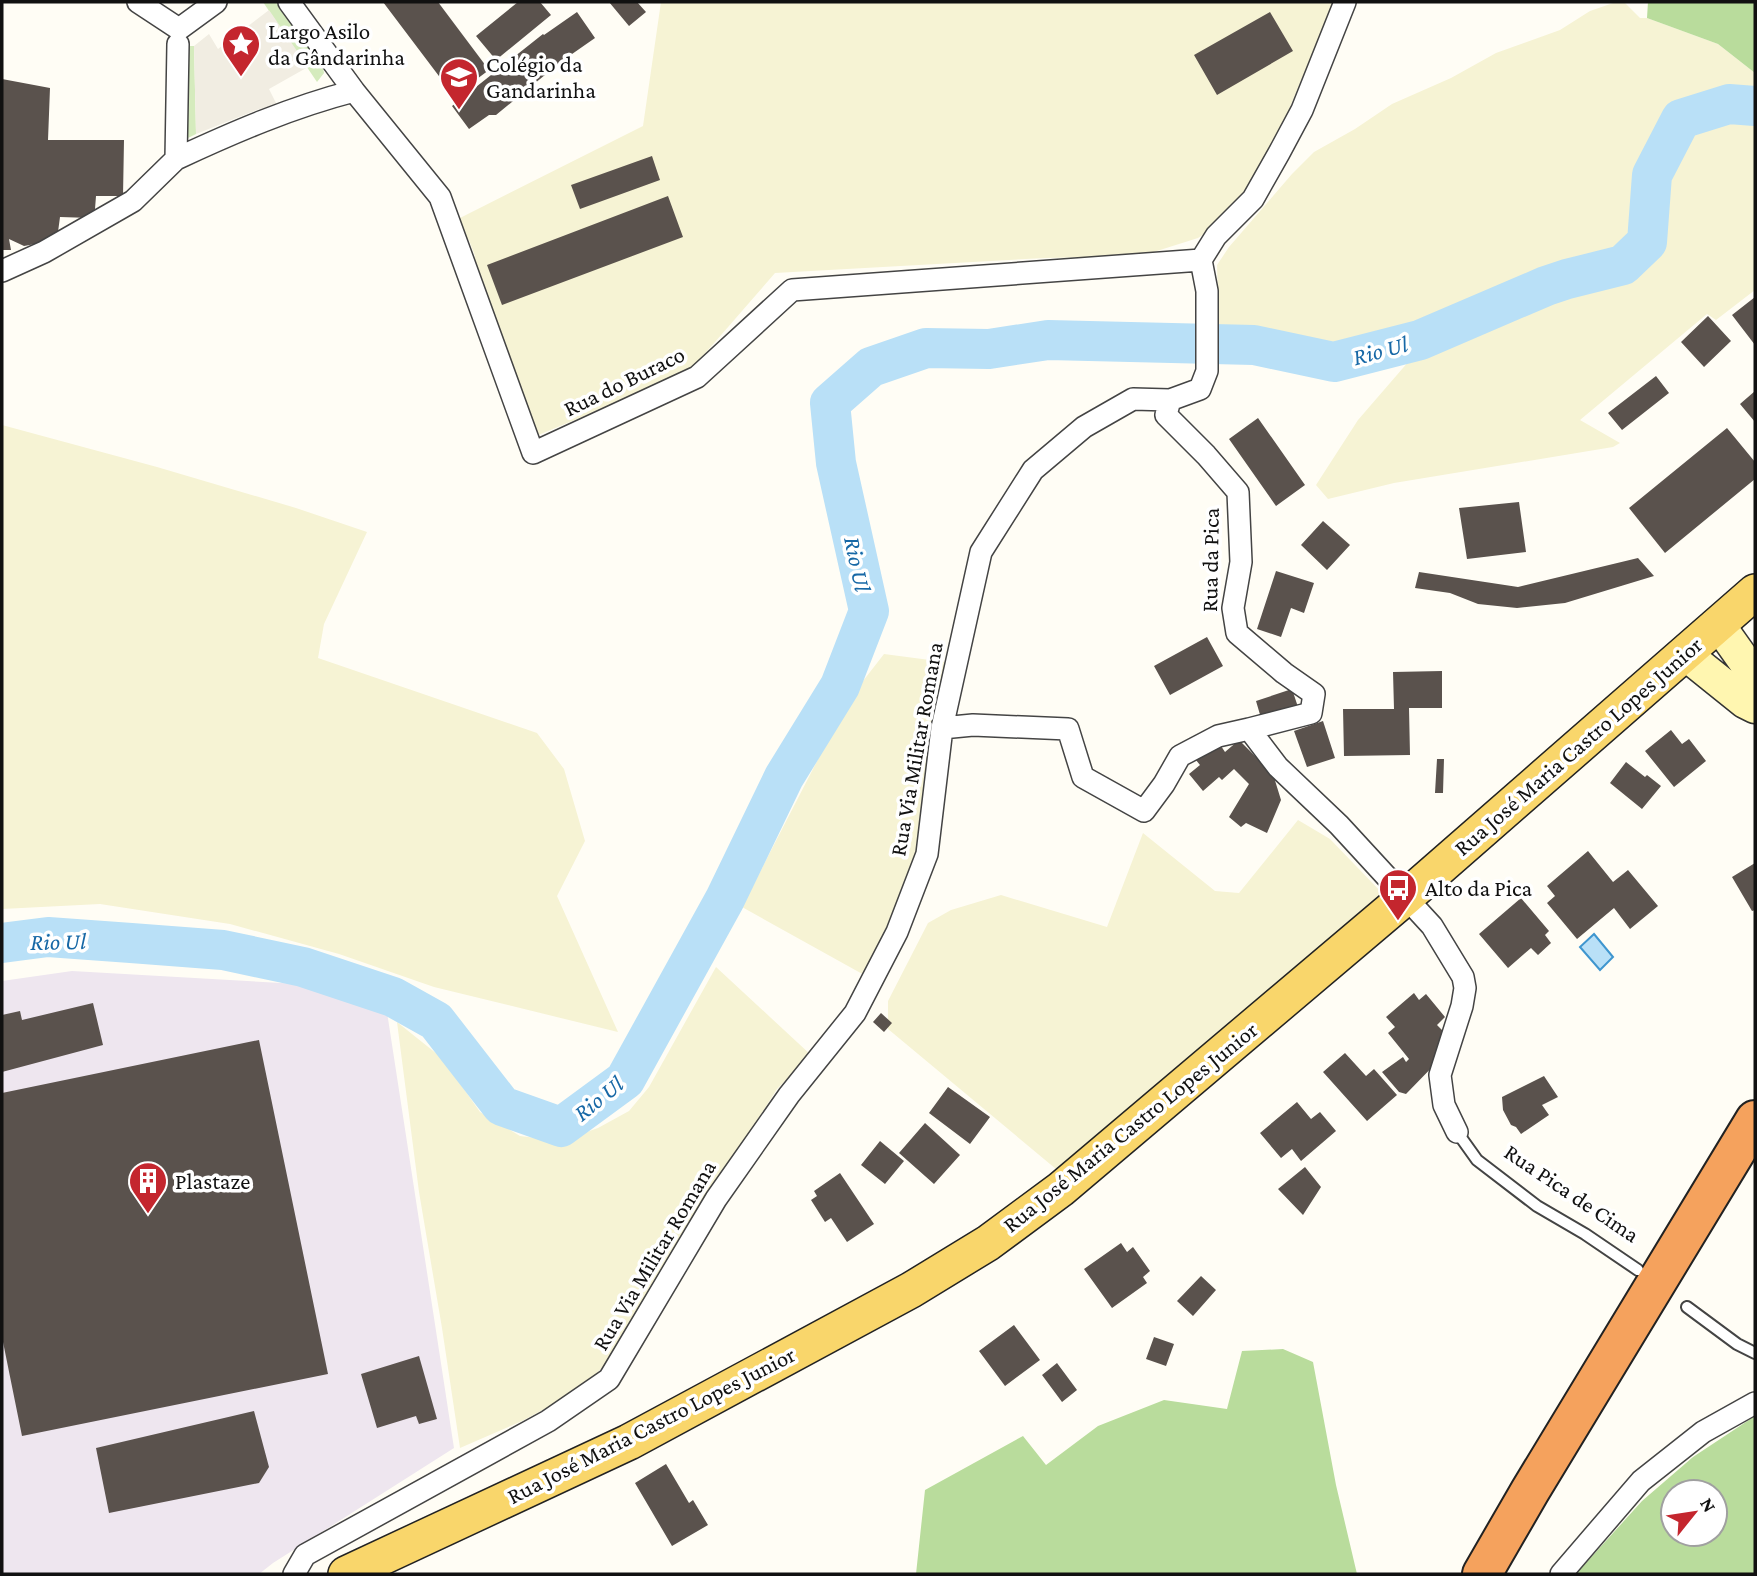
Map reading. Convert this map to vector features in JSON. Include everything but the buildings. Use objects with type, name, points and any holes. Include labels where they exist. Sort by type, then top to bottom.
[{"type":"highway","points":[[1482,1574],[1755,1120]]},
{"type":"highway","points":[[1502,1574],[1755,1153]]},
{"type":"main road","name":"Rua José Maria Castro Lopes Junior","points":[[346,1574],[629,1442],[911,1290],[988,1243],[1061,1189],[1406,897],[1755,592]]},
{"type":"street","points":[[138,2],[178,36]]},
{"type":"street","points":[[176,159],[178,36],[216,2]]},
{"type":"street","points":[[2,271],[44,252],[133,201],[176,159],[252,124],[318,100],[354,91],[289,2]]},
{"type":"street","points":[[1201,260],[1216,236],[1253,199],[1279,153],[1302,110],[1345,2]]},
{"type":"street","name":"Rua do Buraco","points":[[354,91],[440,197],[533,453],[697,377],[792,290],[1201,260]]},
{"type":"street","name":"Rua Via Militar Romana","points":[[294,1574],[305,1555],[548,1421],[609,1379],[716,1199],[789,1095],[855,1013],[897,932],[927,854],[942,728],[981,552],[1034,470],[1084,428],[1133,399],[1170,400],[1200,389],[1207,372],[1207,291],[1201,260]]},
{"type":"street","name":"Rua da Pica","points":[[1170,400],[1166,415],[1238,492],[1241,562],[1233,608],[1237,633],[1284,673],[1314,694],[1311,713],[1250,729]]},
{"type":"street","points":[[1718,624],[1755,673]]},
{"type":"street","points":[[1684,653],[1755,707]]},
{"type":"street","points":[[942,728],[973,725],[1068,729],[1083,777],[1144,811],[1180,756],[1218,736],[1250,729],[1278,767],[1339,825],[1406,897]]},
{"type":"street","name":"Rua Pica de Cima","points":[[1406,897],[1432,926],[1463,977],[1465,988],[1462,1006],[1440,1075],[1444,1105],[1457,1132]]},
{"type":"street","points":[[1561,1574],[1641,1481],[1703,1433],[1755,1403]]},
{"type":"lane","name":"Rua Pica de Cima","points":[[1457,1132],[1478,1160],[1537,1206],[1639,1270]]},
{"type":"lane","points":[[1687,1307],[1737,1344],[1755,1353]]},
{"type":"shaded area","points":[[661,2],[1334,2],[1279,133],[1250,191],[1213,228],[1198,238],[1141,256],[1045,258],[775,273],[688,373],[536,436],[471,266],[475,256],[469,240],[460,233],[456,220],[643,126]]},
{"type":"shaded area","points":[[1624,2],[1640,18],[1647,18],[1718,44],[1755,73],[1755,99],[1710,98],[1672,115],[1654,147],[1641,207],[1641,240],[1622,259],[1579,264],[1546,276],[1494,303],[1428,329],[1347,351],[1314,349],[1261,339],[1219,335],[1217,265],[1229,247],[1314,152],[1392,104],[1451,78],[1496,53],[1560,30],[1590,11]]},
{"type":"shaded area","name":"Largo Asilo da Gândarinha","points":[[269,10],[308,67],[269,89],[277,105],[259,109],[196,134],[194,46],[209,34],[218,49]]},
{"type":"shaded area","points":[[1731,114],[1755,115],[1755,290],[1716,320],[1707,314],[1580,420],[1620,443],[1613,447],[1394,483],[1328,499],[1316,485],[1358,420],[1409,361],[1442,340],[1498,321],[1565,287],[1600,275],[1632,271],[1651,251],[1658,228],[1658,182],[1674,141],[1693,124]]},
{"type":"shaded area","points":[[2,425],[157,467],[367,532],[324,624],[318,658],[537,733],[564,769],[585,841],[557,896],[618,1032],[434,987],[339,954],[230,924],[100,904],[2,909]]},
{"type":"shaded area","points":[[884,654],[945,662],[919,848],[866,976],[742,907],[849,699]]},
{"type":"shaded area","points":[[1298,820],[1330,839],[1382,893],[1383,906],[1062,1174],[888,1029],[888,1001],[928,923],[951,910],[1001,895],[1107,927],[1143,833],[1215,891],[1239,893]]},
{"type":"shaded area","points":[[716,967],[811,1055],[777,1089],[620,1349],[590,1380],[567,1397],[522,1421],[460,1448],[419,1192],[397,1022],[442,1058],[480,1112],[520,1136],[561,1141],[598,1128],[629,1111],[649,1087]]},
{"type":"shaded area","points":[[72,971],[299,984],[387,1012],[454,1448],[259,1574],[2,1574],[2,981]]},
{"type":"green space","points":[[263,2],[280,2],[322,62],[324,73],[317,82]]},
{"type":"green space","points":[[1648,2],[1755,2],[1755,73],[1718,44],[1647,18]]},
{"type":"green space","points":[[184,46],[194,46],[196,134],[186,139]]},
{"type":"green space","points":[[1283,1349],[1313,1362],[1336,1485],[1357,1574],[916,1574],[925,1490],[1023,1436],[1046,1465],[1098,1426],[1164,1400],[1227,1409],[1242,1351]]},
{"type":"green space","points":[[1755,1416],[1755,1574],[1576,1574],[1642,1501],[1659,1486],[1659,1548],[1729,1548],[1729,1478],[1669,1478],[1693,1457]]},
{"type":"water","points":[[1594,934],[1613,957],[1600,970],[1580,947]]},
{"type":"waterway","name":"Rio Ul","points":[[2,943],[48,937],[223,950],[303,967],[393,997],[436,1021],[502,1106],[561,1127],[625,1080],[725,899],[784,777],[840,686],[869,611],[836,463],[830,403],[871,367],[926,348],[989,349],[1048,340],[1254,345],[1334,362],[1420,340],[1546,286],[1623,265],[1647,242],[1652,175],[1681,119],[1729,104],[1755,106]]},
{"type":"place","name":"Largo Asilo da Gândarinha","points":[[241,78]]},
{"type":"place","name":"Colégio da Gandarinha","points":[[459,111]]},
{"type":"place","name":"Alto da Pica","points":[[1398,922]]},
{"type":"place","name":"Plastaze","points":[[148,1215]]}]
